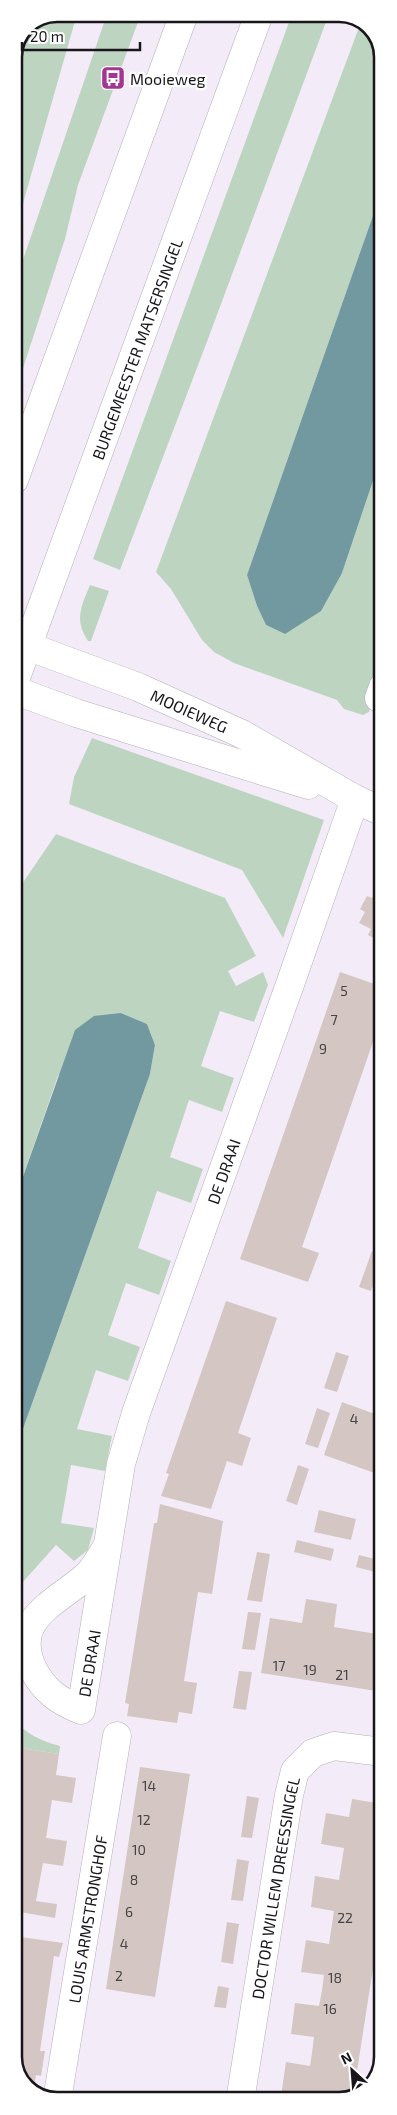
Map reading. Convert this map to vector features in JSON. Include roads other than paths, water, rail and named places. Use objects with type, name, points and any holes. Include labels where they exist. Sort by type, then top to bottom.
[{"type":"street","points":[[22,458],[181,22]]},
{"type":"street","name":"BURGEMEESTER MATSERSINGEL","points":[[22,643],[256,23]]},
{"type":"street","name":"MOOIEWEG","points":[[22,646],[138,687],[242,734],[355,799],[374,808]]},
{"type":"street","name":"MOOIEWEG","points":[[22,693],[76,713],[355,799]]},
{"type":"street","name":"DE DRAAI","points":[[108,1545],[85,1578],[53,1600],[40,1613],[30,1626],[27,1642],[31,1664],[47,1690],[62,1702],[81,1710],[108,1545],[120,1464],[136,1413],[290,987],[355,799]]},
{"type":"street","name":"LOUIS ARMSTRONGHOF","points":[[58,2092],[117,1736]]},
{"type":"street","name":"DOCTOR WILLEM DREESSINGEL","points":[[241,2092],[289,1795],[295,1771],[313,1753],[334,1746],[374,1751]]},
{"type":"water","points":[[374,213],[374,478],[342,573],[321,611],[285,634],[266,625],[257,606],[247,575]]},
{"type":"water","points":[[121,1013],[147,1024],[155,1045],[150,1074],[23,1430],[23,1178],[75,1030],[94,1016]]},
{"type":"place","name":"Mooieweg","points":[[113,78]]}]
